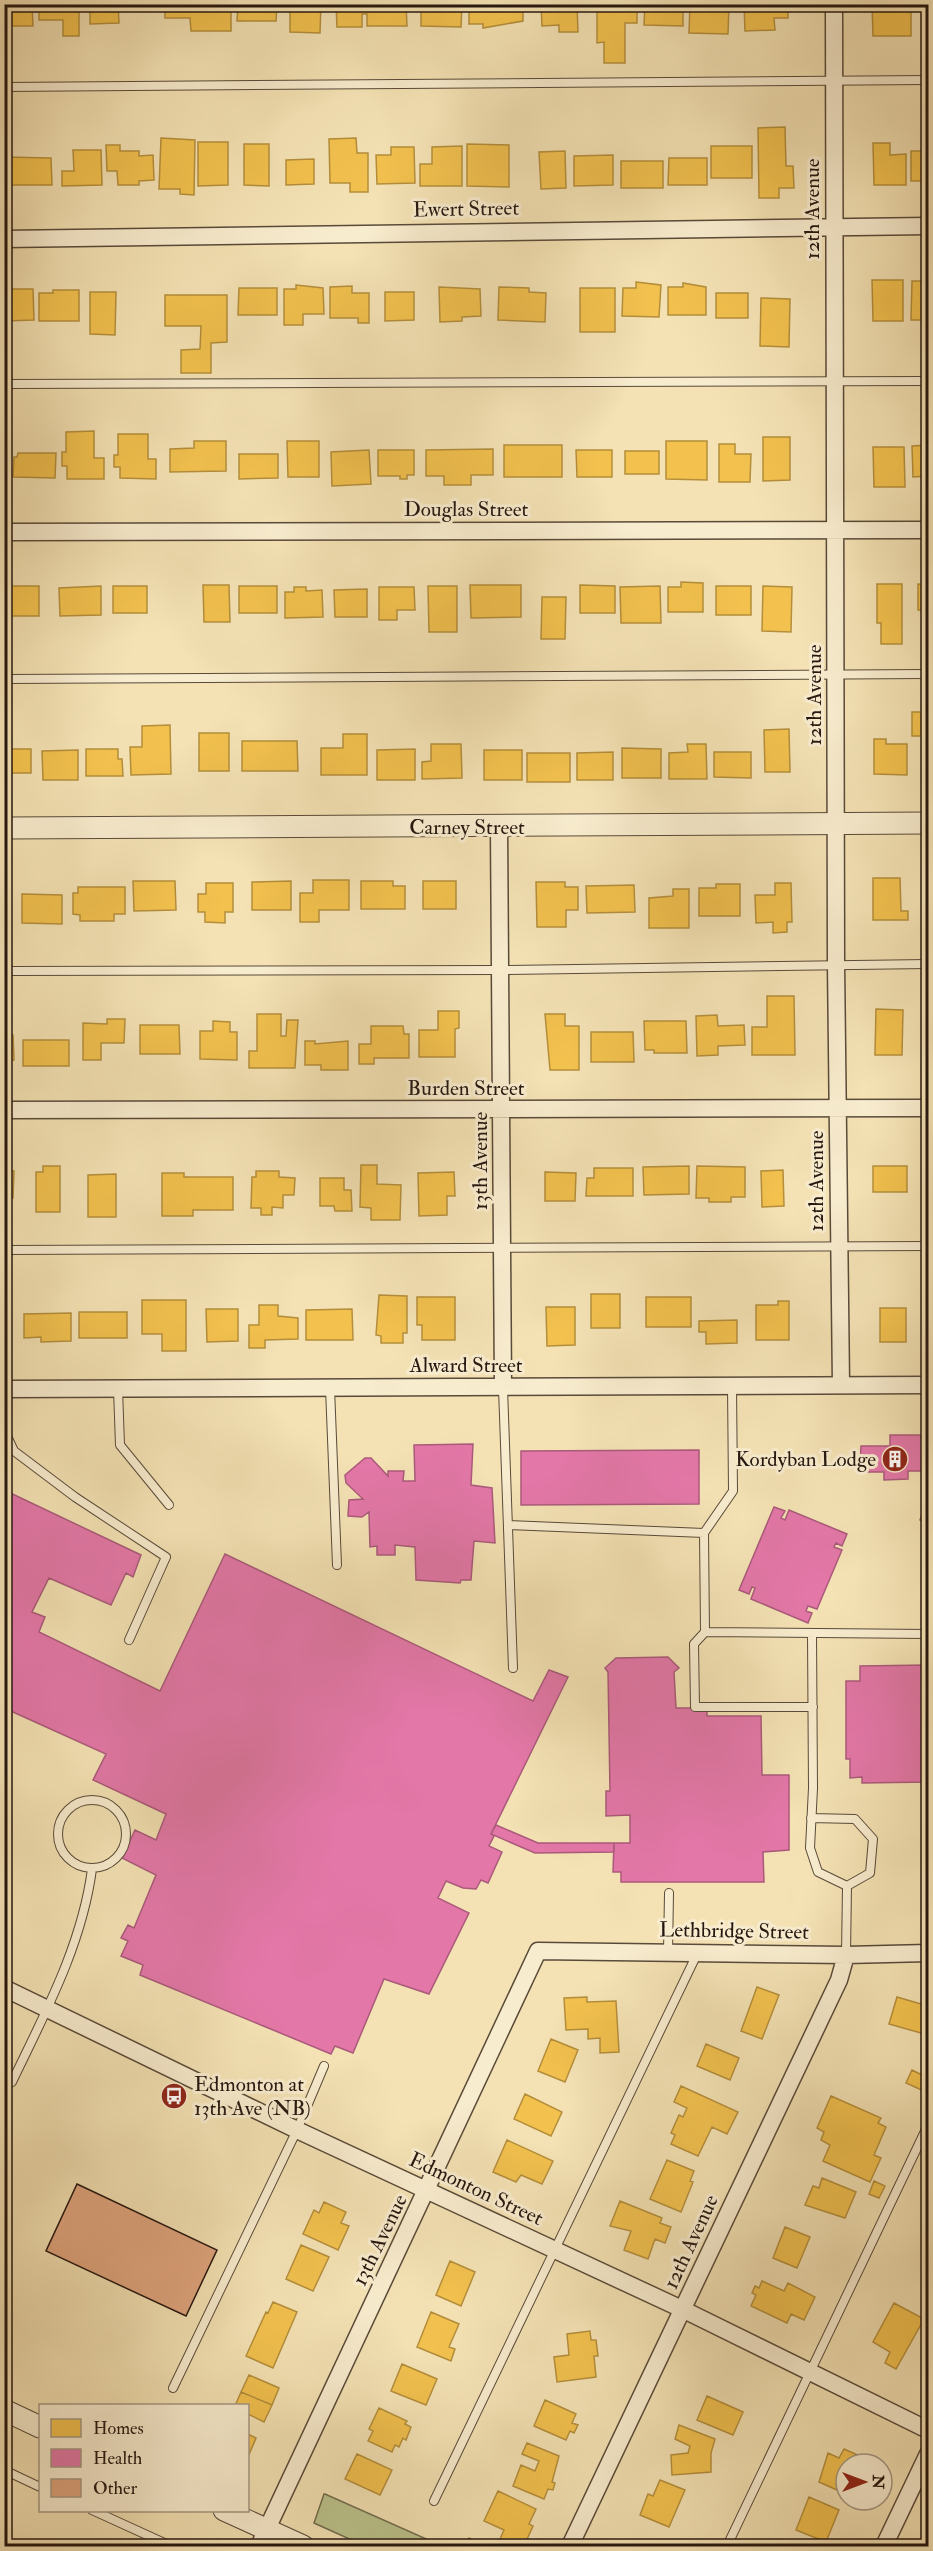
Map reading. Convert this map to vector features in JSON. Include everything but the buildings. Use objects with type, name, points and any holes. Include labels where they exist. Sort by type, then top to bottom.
[{"type":"street","name":"12th Avenue","points":[[834,4],[836,964],[841,1385]]},
{"type":"street","name":"Ewert Street","points":[[4,239],[928,226]]},
{"type":"street","name":"Douglas Street","points":[[4,532],[928,530]]},
{"type":"street","name":"Carney Street","points":[[4,828],[928,823]]},
{"type":"street","name":"13th Avenue","points":[[499,826],[502,970],[503,1388]]},
{"type":"street","name":"Burden Street","points":[[4,1110],[503,1111],[928,1108]]},
{"type":"street","name":"Alward Street","points":[[4,1389],[928,1385]]},
{"type":"street","name":"13th Avenue","points":[[263,2538],[428,2191],[538,1951]]},
{"type":"street","name":"Lethbridge Street","points":[[538,1951],[846,1955],[928,1953]]},
{"type":"street","name":"12th Avenue","points":[[570,2547],[840,1980],[846,1955]]},
{"type":"street","name":"Edmonton Street","points":[[4,1988],[297,2130],[684,2310],[928,2430]]},
{"type":"street","points":[[4,2410],[39,2427]]},
{"type":"street","points":[[884,2547],[928,2454]]},
{"type":"street","points":[[225,2512],[263,2538],[303,2547]]},
{"type":"lane","points":[[4,87],[928,80]]},
{"type":"lane","points":[[4,384],[928,381]]},
{"type":"lane","points":[[4,679],[928,674]]},
{"type":"lane","points":[[4,971],[502,970],[928,964]]},
{"type":"lane","points":[[4,1250],[928,1246]]},
{"type":"lane","points":[[732,1386],[733,1491],[704,1533],[705,1632],[694,1644],[695,1707],[813,1707]]},
{"type":"lane","points":[[330,1388],[337,1565]]},
{"type":"lane","points":[[503,1388],[513,1668]]},
{"type":"lane","points":[[118,1389],[120,1445],[169,1505]]},
{"type":"lane","points":[[4,1430],[14,1451],[75,1497],[166,1557],[129,1640]]},
{"type":"lane","points":[[508,1525],[704,1533]]},
{"type":"lane","points":[[705,1632],[928,1634]]},
{"type":"lane","points":[[812,1633],[810,1848],[818,1872],[847,1886]]},
{"type":"lane","points":[[95,1799],[114,1807],[125,1825],[124,1846],[112,1863],[92,1869],[72,1863],[59,1848],[57,1827],[75,1803],[95,1799]]},
{"type":"lane","points":[[811,1818],[855,1819],[873,1839],[870,1873],[847,1886]]},
{"type":"lane","points":[[12,2082],[47,2009],[77,1937],[87,1904],[92,1869]]},
{"type":"lane","points":[[846,1955],[847,1886]]},
{"type":"lane","points":[[668,1953],[669,1893]]},
{"type":"lane","points":[[435,2500],[697,1954]]},
{"type":"lane","points":[[173,2388],[297,2130],[324,2066]]},
{"type":"lane","points":[[727,2547],[928,2125]]},
{"type":"lane","points":[[4,2470],[39,2487]]},
{"type":"lane","points":[[94,2512],[171,2547]]},
{"type":"green space","points":[[324,2494],[442,2546],[365,2546],[314,2523]]},
{"type":"place","name":"Kordyban Lodge","points":[[895,1459]]},
{"type":"place","name":"Edmonton at 13th Ave (NB)","points":[[174,2096]]}]
